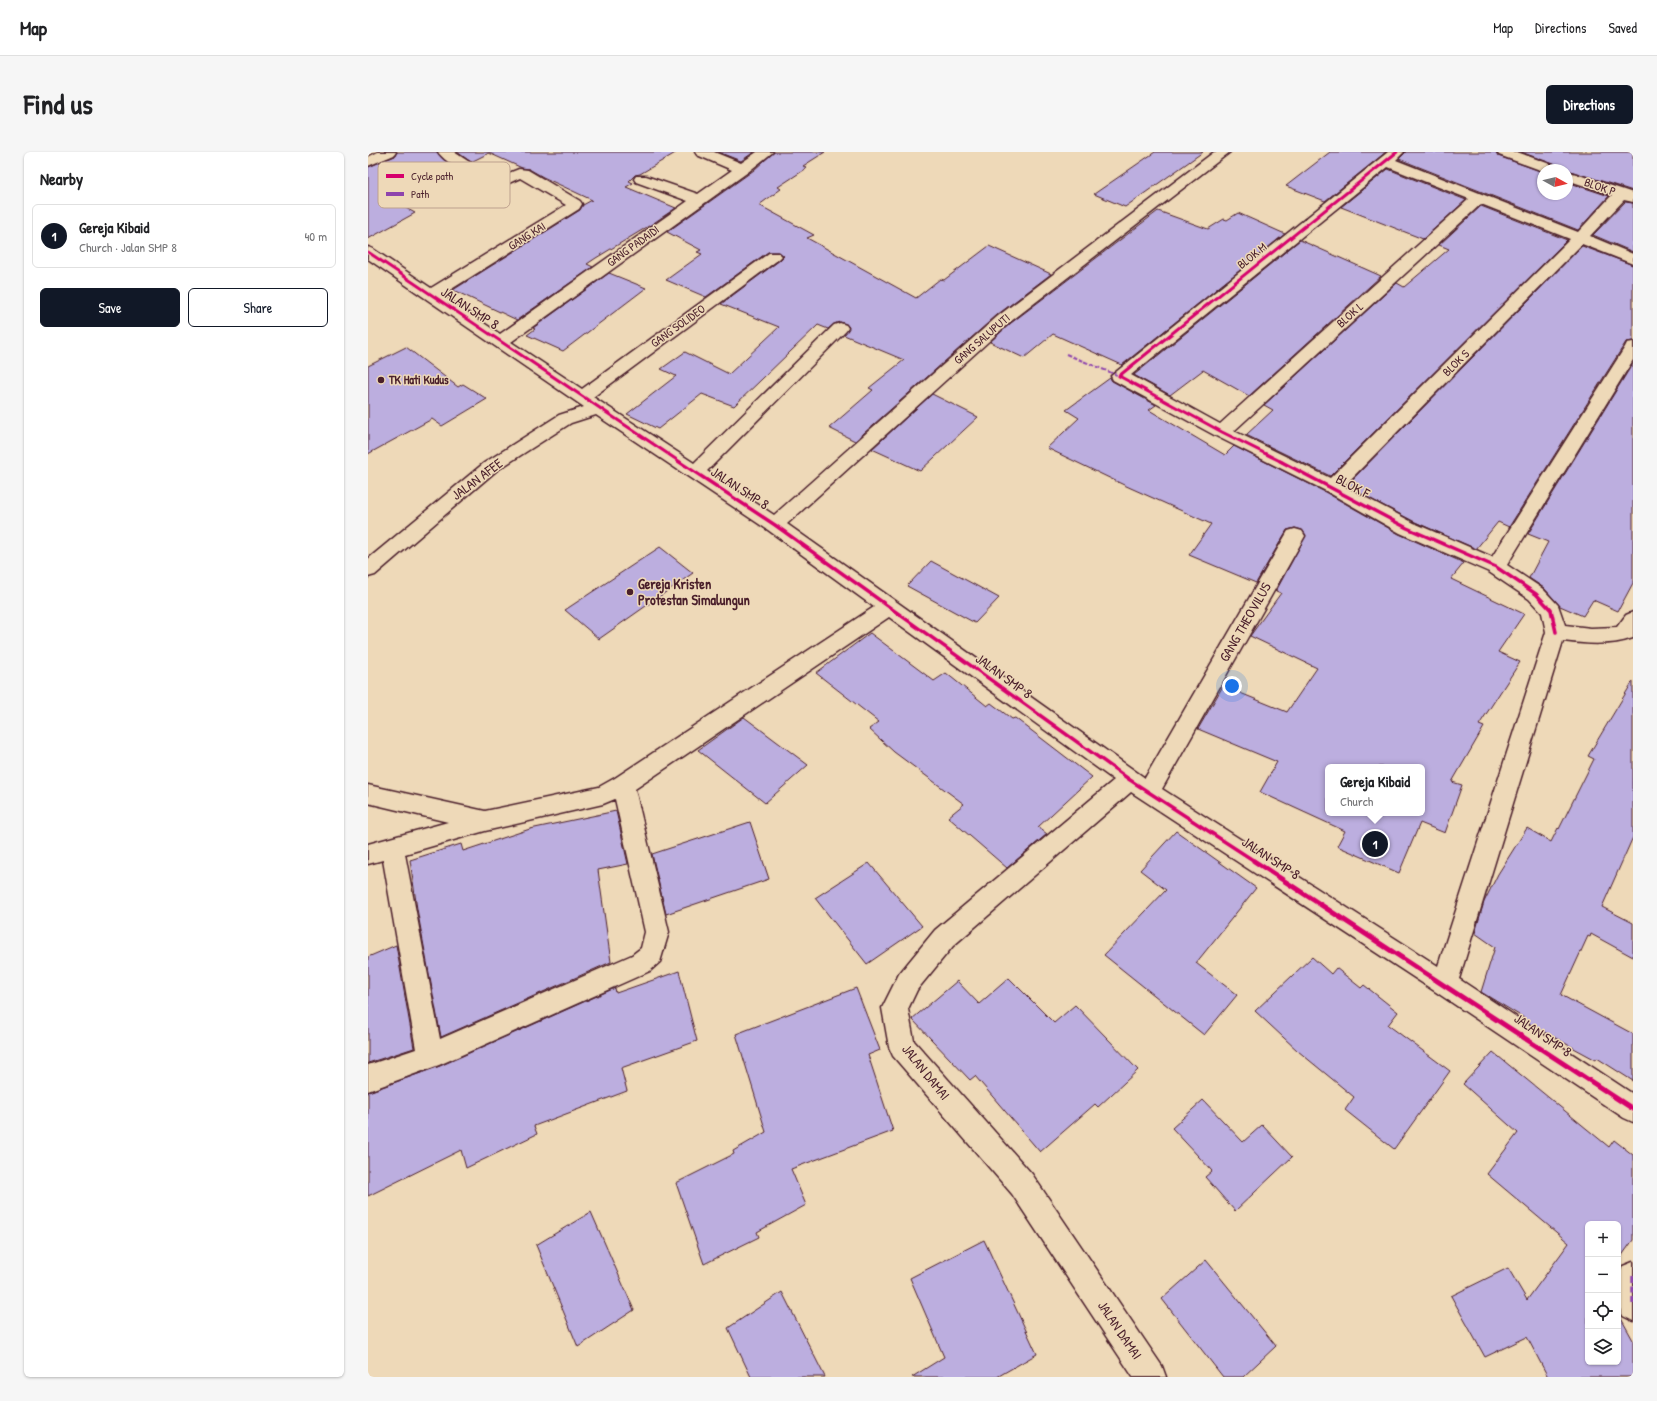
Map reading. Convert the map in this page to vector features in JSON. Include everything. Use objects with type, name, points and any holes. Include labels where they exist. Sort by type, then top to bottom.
[{"type":"street","points":[[368,162],[389,152]]},
{"type":"street","name":"GANG KAI","points":[[445,152],[461,162]]},
{"type":"street","points":[[702,152],[743,169]]},
{"type":"street","name":"GANG PADAIDI","points":[[501,341],[698,199],[766,152]]},
{"type":"street","name":"GANG SALUPUTI","points":[[776,525],[1004,319],[1222,152]]},
{"type":"street","points":[[1504,152],[1537,164]]},
{"type":"street","points":[[1392,156],[1479,198],[1633,259]]},
{"type":"street","name":"BLOK M","points":[[1119,376],[1392,156]]},
{"type":"street","name":"GANG KAI","points":[[431,295],[575,204],[528,175],[518,173],[510,176]]},
{"type":"street","name":"BLOK P","points":[[1573,177],[1627,196]]},
{"type":"street","points":[[641,179],[698,199]]},
{"type":"street","name":"BLOK S","points":[[1332,487],[1580,238],[1627,196]]},
{"type":"street","name":"BLOK L","points":[[1222,432],[1479,198]]},
{"type":"street","name":"JALAN SMP 8","points":[[368,252],[590,402],[776,525],[1139,786],[1445,984],[1633,1109]]},
{"type":"street","name":"GANG SOLIDEO","points":[[590,402],[774,256]]},
{"type":"street","points":[[695,472],[840,328]]},
{"type":"street","points":[[1496,567],[1633,347]]},
{"type":"street","name":"BLOK F","points":[[1119,376],[1222,432],[1332,487],[1407,528],[1496,567],[1536,594],[1550,610],[1556,632]]},
{"type":"street","name":"JALAN AFEE","points":[[368,570],[490,467],[590,402]]},
{"type":"street","name":"GANG THEOVILUS","points":[[1139,786],[1295,536]]},
{"type":"street","points":[[368,854],[485,821],[603,795],[623,785],[889,607]]},
{"type":"street","points":[[1445,984],[1556,632],[1596,637],[1614,636],[1626,633],[1633,620]]},
{"type":"street","points":[[368,1078],[430,1056],[641,962],[651,954],[657,932],[623,785]]},
{"type":"street","name":"JALAN DAMAI","points":[[1139,786],[944,938],[908,982],[895,1008],[902,1047],[1022,1184],[1152,1377]]},
{"type":"street","points":[[368,794],[485,821]]},
{"type":"street","points":[[392,847],[430,1056]]},
{"type":"street","points":[[1633,1276],[1633,1306]]},
{"type":"building","points":[[397,152],[437,152],[448,162],[380,162],[395,156]]},
{"type":"building","points":[[457,152],[677,152],[640,174],[635,175],[629,181],[633,183],[626,187],[676,208],[587,264],[593,267],[517,320],[453,290],[580,210],[583,205],[592,200],[529,169],[522,168],[489,153],[471,162]]},
{"type":"building","points":[[718,152],[754,152],[741,161]]},
{"type":"building","points":[[774,152],[825,152],[803,166],[807,168],[778,187],[781,189],[759,205],[814,235],[807,238],[916,298],[940,279],[944,280],[989,246],[1051,274],[997,315],[855,441],[829,428],[873,390],[869,388],[904,360],[844,335],[849,327],[840,322],[834,324],[828,329],[818,325],[734,406],[702,394],[658,429],[627,414],[676,376],[661,369],[685,352],[729,374],[779,327],[721,304],[780,260],[784,256],[779,252],[768,252],[706,297],[666,280],[702,254],[697,252],[701,250],[667,232],[754,170]]},
{"type":"building","points":[[1155,152],[1203,152],[1125,207],[1094,194]]},
{"type":"building","points":[[1330,152],[1386,152],[1325,201],[1286,186]]},
{"type":"building","points":[[1406,152],[1496,152],[1498,156],[1537,170],[1537,200],[1573,200],[1573,184],[1609,196],[1578,230],[1399,159]]},
{"type":"building","points":[[1521,152],[1633,152],[1633,191],[1573,172],[1573,164],[1554,164]]},
{"type":"building","points":[[378,163],[378,208],[406,208],[415,213],[368,239],[368,167]]},
{"type":"building","points":[[1388,169],[1466,200],[1423,239],[1341,207]]},
{"type":"building","points":[[1625,202],[1633,203],[1633,252],[1593,235]]},
{"type":"building","points":[[1481,206],[1567,240],[1330,476],[1246,435],[1273,410],[1264,405],[1397,283],[1404,287],[1449,249],[1439,245]]},
{"type":"building","points":[[1158,211],[1208,229],[1224,219],[1227,220],[1238,213],[1285,234],[1122,365],[1053,334],[1024,358],[990,342],[1011,323]]},
{"type":"building","points":[[1300,240],[1381,276],[1249,396],[1203,370],[1170,395],[1134,375]]},
{"type":"building","points":[[1582,246],[1633,265],[1633,341],[1626,342],[1509,527],[1498,522],[1476,549],[1415,522],[1346,486]]},
{"type":"building","points":[[609,273],[646,288],[563,351],[527,335],[535,329],[533,328]]},
{"type":"building","points":[[406,347],[458,387],[463,384],[487,399],[442,426],[432,419],[368,454],[368,366]]},
{"type":"building","points":[[1633,363],[1633,583],[1618,611],[1593,600],[1583,616],[1560,606],[1544,588],[1529,578],[1548,542],[1528,534]]},
{"type":"building","points":[[1110,378],[1112,381],[1156,405],[1149,410],[1225,455],[1234,446],[1325,492],[1399,534],[1464,563],[1451,579],[1524,614],[1498,652],[1520,662],[1479,725],[1484,727],[1452,782],[1462,785],[1445,833],[1420,823],[1399,873],[1337,846],[1345,831],[1260,792],[1277,762],[1198,729],[1223,686],[1287,712],[1317,668],[1250,636],[1281,593],[1276,591],[1306,535],[1302,530],[1295,528],[1287,530],[1256,583],[1189,555],[1211,524],[1047,448],[1079,418],[1066,410]]},
{"type":"building","points":[[932,394],[978,417],[920,471],[872,449]]},
{"type":"building","name":"Gereja Kristen Protestan Simalungun","points":[[660,547],[693,573],[599,639],[565,610]]},
{"type":"building","points":[[931,561],[999,598],[975,623],[907,586]]},
{"type":"building","points":[[870,633],[934,681],[946,673],[987,706],[991,703],[1012,719],[1015,718],[1092,777],[1038,827],[1047,834],[1007,868],[948,817],[964,804],[894,752],[869,729],[879,722],[816,673]]},
{"type":"building","points":[[1633,681],[1633,837],[1602,907],[1633,923],[1633,957],[1591,934],[1590,937],[1588,936],[1561,995],[1633,1034],[1633,1081],[1597,1058],[1596,1060],[1523,1020],[1524,1018],[1481,992],[1495,947],[1475,933],[1484,902],[1498,874],[1527,828],[1551,842],[1594,759],[1588,756]]},
{"type":"building","points":[[744,717],[808,765],[765,803],[698,750]]},
{"type":"building","points":[[616,811],[628,864],[598,870],[611,962],[441,1037],[417,909],[410,860],[461,844],[463,851],[530,829]]},
{"type":"building","points":[[750,822],[769,879],[666,914],[652,854]]},
{"type":"building","points":[[1176,831],[1256,888],[1196,963],[1237,995],[1204,1035],[1104,955],[1166,890],[1140,870]]},
{"type":"building","points":[[869,863],[922,926],[867,964],[815,898]]},
{"type":"building","points":[[396,945],[414,1048],[368,1063],[368,957]]},
{"type":"building","points":[[1312,957],[1331,974],[1336,968],[1361,988],[1364,985],[1398,1012],[1388,1025],[1450,1071],[1394,1149],[1345,1110],[1354,1097],[1298,1051],[1255,1011]]},
{"type":"building","points":[[679,971],[697,1041],[621,1068],[627,1091],[534,1126],[537,1134],[466,1168],[461,1150],[368,1196],[368,1092],[440,1066],[615,988],[616,993]]},
{"type":"building","points":[[1009,978],[1054,1023],[1075,1005],[1138,1070],[1098,1107],[1095,1104],[1040,1152],[975,1076],[970,1080],[912,1019],[957,981],[979,1004]]},
{"type":"building","points":[[856,988],[880,1050],[868,1055],[893,1131],[791,1169],[806,1205],[757,1232],[759,1237],[704,1264],[676,1183],[734,1154],[733,1151],[766,1132],[736,1034]]},
{"type":"building","points":[[1493,1052],[1609,1147],[1614,1140],[1633,1155],[1633,1240],[1621,1257],[1621,1221],[1585,1221],[1585,1365],[1621,1365],[1621,1318],[1633,1340],[1633,1377],[1548,1377],[1527,1337],[1485,1357],[1451,1296],[1508,1268],[1527,1300],[1569,1243],[1487,1174],[1518,1133],[1463,1084]]},
{"type":"building","points":[[1203,1100],[1243,1142],[1262,1125],[1292,1157],[1235,1211],[1205,1177],[1212,1171],[1172,1128]]},
{"type":"building","points":[[591,1212],[634,1310],[578,1347],[536,1245]]},
{"type":"building","points":[[984,1240],[1037,1354],[997,1377],[912,1377],[944,1357],[910,1278]]},
{"type":"building","points":[[1206,1260],[1276,1346],[1243,1377],[1223,1377],[1162,1299]]},
{"type":"building","points":[[782,1292],[825,1377],[751,1377],[728,1328]]},
{"type":"marked path","points":[[1066,354],[1119,376]]},
{"type":"marked path","points":[[1633,1276],[1633,1306]]},
{"type":"cycle path","points":[[1397,152],[1119,376],[1222,432],[1332,487],[1407,528],[1496,567],[1536,594],[1551,610],[1556,632]]},
{"type":"cycle path","points":[[368,252],[556,380],[775,525],[1130,780],[1445,984],[1633,1109]]},
{"type":"place","name":"TK Hati Kudus","points":[[381,380]]},
{"type":"place","name":"Gereja Kristen Protestan Simalungun","points":[[630,592]]},
{"type":"place","name":"Gereja Kibaid","points":[[1375,844]]}]
